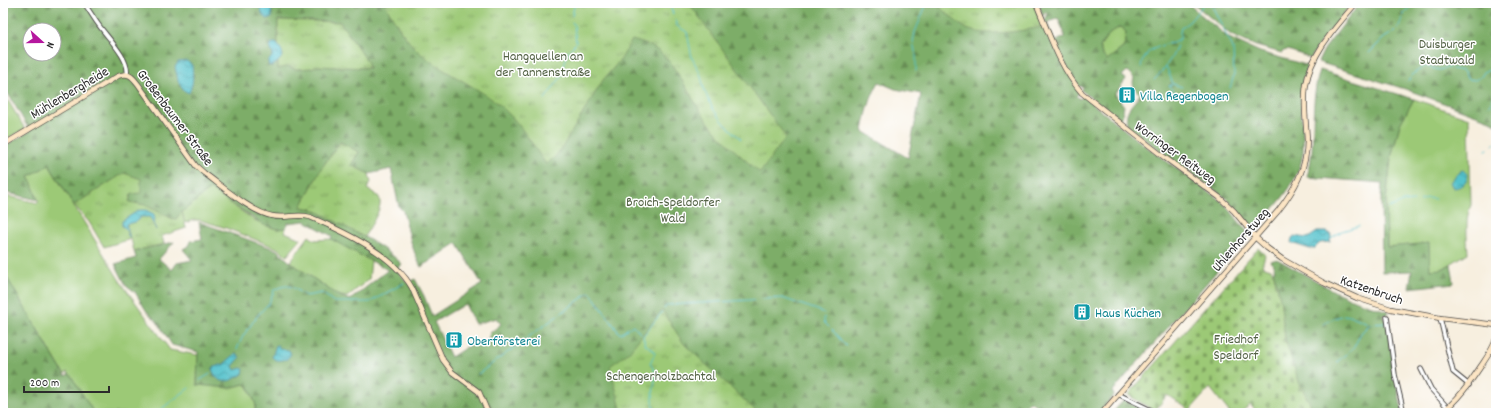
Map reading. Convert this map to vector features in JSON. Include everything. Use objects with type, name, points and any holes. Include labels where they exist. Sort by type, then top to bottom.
[{"type":"street","name":"Großenbaumer Straße","points":[[84,3],[123,58],[127,67],[127,74],[132,76],[196,166],[210,178],[259,212],[274,217],[299,215],[310,217],[375,250],[397,268],[412,288],[447,366],[457,376],[479,392],[488,413]]},
{"type":"street","name":"Worringer Reitweg","points":[[1036,3],[1056,52],[1082,93],[1164,157],[1220,197],[1256,238]]},
{"type":"street","name":"Uhlenhorstweg","points":[[1102,413],[1256,238],[1287,200],[1300,176],[1306,152],[1306,85],[1312,65],[1322,46],[1356,3]]},
{"type":"street","name":"Mühlenbergheide","points":[[3,145],[118,76],[127,74]]},
{"type":"street","name":"Katzenbruch","points":[[1256,238],[1282,259],[1336,289],[1391,309],[1440,318],[1496,325]]},
{"type":"street","points":[[1387,317],[1395,375],[1404,413]]},
{"type":"street","points":[[1440,318],[1453,372],[1469,385]]},
{"type":"street","points":[[1441,413],[1448,408],[1469,385],[1494,351],[1496,339]]},
{"type":"street","points":[[1421,369],[1430,389],[1448,408]]},
{"type":"street","points":[[1118,394],[1157,413]]},
{"type":"green space","name":"Broich-Speldorfer Wald","points":[[3,3],[258,3],[263,15],[267,19],[272,15],[271,3],[1034,3],[1079,92],[1076,96],[1080,99],[1083,96],[1136,139],[1221,201],[1249,234],[1112,392],[1114,395],[1099,413],[1046,413],[1030,401],[1019,413],[254,413],[256,405],[248,386],[244,384],[230,388],[197,385],[198,352],[172,345],[156,320],[147,312],[135,292],[126,285],[115,264],[136,258],[134,251],[174,242],[159,259],[172,270],[177,263],[192,260],[183,249],[190,245],[190,241],[202,239],[199,222],[277,250],[290,262],[337,295],[350,300],[388,270],[331,239],[332,236],[305,221],[288,223],[286,228],[277,229],[264,225],[210,189],[182,212],[175,220],[145,205],[129,202],[131,194],[124,173],[74,205],[49,165],[29,176],[38,200],[3,192],[3,141],[6,145],[30,131],[3,85]],"holes":[[[278,20],[340,22],[365,58],[369,68],[315,66],[312,68],[296,69],[288,66],[278,69]],[[879,82],[895,89],[921,94],[908,158],[863,131],[869,106]],[[340,142],[359,152],[351,165],[369,174],[391,169],[399,207],[403,211],[413,247],[421,267],[457,243],[482,284],[432,316],[415,279],[408,283],[397,270],[402,264],[393,256],[383,248],[347,227],[313,209],[301,207],[321,169]],[[465,304],[475,324],[496,318],[501,324],[490,333],[487,342],[480,348],[473,343],[451,357],[434,322]]]},
{"type":"green space","name":"Hangquellen an der Tannenstraße","points":[[387,3],[689,3],[786,137],[760,173],[727,143],[709,123],[669,61],[659,51],[652,47],[632,40],[621,59],[603,80],[563,146],[555,157],[546,164],[521,128],[502,107],[431,61],[415,48],[397,25],[386,6]]},
{"type":"green space","points":[[940,3],[1033,3],[1042,24],[1041,27],[1014,32],[983,33],[967,29],[940,8]]},
{"type":"green space","points":[[1038,3],[1187,3],[1229,38],[1260,52],[1307,66],[1301,93],[1303,152],[1301,164],[1285,194],[1255,229],[1249,226],[1227,199],[1192,173],[1192,171],[1189,169],[1188,171],[1127,126],[1126,120],[1129,108],[1140,94],[1134,88],[1134,78],[1127,71],[1122,76],[1126,79],[1115,94],[1124,106],[1122,116],[1119,120],[1081,90],[1084,87],[1078,86],[1057,48],[1045,20],[1048,14],[1045,12],[1043,16]],"holes":[[[1058,18],[1064,32],[1064,37],[1055,42],[1047,23]],[[1122,27],[1126,33],[1124,47],[1107,60],[1102,55],[1100,47],[1108,35]]]},
{"type":"green space","points":[[1193,3],[1352,3],[1319,44],[1311,59],[1288,50],[1283,51],[1282,53],[1256,46],[1231,35]]},
{"type":"green space","name":"Duisburger Stadtwald","points":[[1360,3],[1496,3],[1496,124],[1490,120],[1405,89],[1318,62],[1325,48]]},
{"type":"green space","points":[[278,20],[340,22],[365,58],[369,68],[316,66],[312,68],[296,69],[288,66],[278,69]]},
{"type":"green space","points":[[1122,27],[1126,33],[1124,47],[1108,60],[1102,55],[1100,47],[1108,35]]},
{"type":"green space","points":[[1320,70],[1414,99],[1400,124],[1391,158],[1386,201],[1387,247],[1429,243],[1430,270],[1442,269],[1451,264],[1454,283],[1409,288],[1412,271],[1382,272],[1382,183],[1307,177],[1312,150],[1314,97]]},
{"type":"green space","points":[[3,92],[25,129],[3,141]]},
{"type":"green space","points":[[1414,99],[1469,118],[1471,205],[1467,221],[1468,253],[1442,269],[1430,271],[1387,247],[1386,201],[1391,158],[1400,124]]},
{"type":"green space","points":[[340,142],[359,152],[351,165],[369,174],[371,182],[367,189],[377,195],[380,200],[380,205],[376,216],[364,237],[313,209],[301,207],[321,169]]},
{"type":"green space","points":[[49,165],[120,281],[170,350],[198,355],[197,384],[230,388],[244,384],[248,386],[256,405],[254,413],[94,413],[68,372],[64,374],[3,271],[3,195],[38,203],[29,176]]},
{"type":"green space","points":[[124,173],[141,179],[141,193],[131,194],[129,202],[145,205],[175,220],[182,212],[186,228],[162,236],[164,244],[134,251],[131,239],[104,247],[89,222],[74,205]]},
{"type":"green space","points":[[210,189],[254,220],[277,229],[286,228],[285,232],[301,239],[287,256],[277,248],[226,228],[200,220],[184,223],[182,212]]},
{"type":"green space","points":[[309,236],[314,240],[331,239],[371,261],[369,279],[347,297],[337,295],[290,262]]},
{"type":"green space","name":"Friedhof Speldorf","points":[[1258,248],[1265,255],[1262,266],[1271,269],[1274,275],[1280,298],[1285,339],[1299,382],[1315,413],[1259,413],[1250,405],[1240,413],[1230,413],[1210,388],[1190,410],[1167,395],[1155,411],[1128,395]]},
{"type":"green space","points":[[1277,259],[1334,291],[1356,301],[1388,311],[1387,314],[1383,315],[1383,317],[1388,323],[1394,375],[1403,413],[1315,413],[1297,377],[1287,348],[1276,279],[1273,271],[1275,270],[1271,261]]},
{"type":"green space","points":[[3,271],[65,376],[70,374],[94,413],[3,413]]},
{"type":"green space","name":"Schengerholzbachtal","points":[[662,310],[684,344],[758,413],[622,413],[610,366],[628,353]]},
{"type":"green space","points":[[1124,400],[1150,413],[1112,413]]},
{"type":"water","points":[[258,3],[271,3],[272,18],[267,19],[263,16]]},
{"type":"water","points":[[272,43],[276,43],[281,50],[282,55],[280,60],[273,66],[269,66],[268,62],[273,55],[270,47]]},
{"type":"water","points":[[187,61],[192,65],[193,72],[191,89],[189,93],[183,90],[178,80],[175,67],[178,62]]},
{"type":"water","points":[[1463,170],[1467,174],[1465,183],[1453,188],[1450,182],[1460,171]]},
{"type":"water","points":[[139,210],[146,210],[154,214],[156,230],[150,217],[140,217],[140,219],[136,222],[126,224],[129,238],[126,229],[122,226],[122,221]]},
{"type":"water","points":[[1317,232],[1327,232],[1331,234],[1330,242],[1320,243],[1315,248],[1310,249],[1291,243],[1294,236],[1308,238]]},
{"type":"water","points":[[276,345],[278,345],[280,349],[289,350],[291,354],[287,359],[277,360],[272,357]]},
{"type":"water","points":[[236,353],[240,358],[233,366],[235,370],[241,368],[244,369],[243,374],[230,381],[221,381],[212,369],[224,364]]},
{"type":"waterway","points":[[572,16],[575,3]]},
{"type":"waterway","points":[[671,3],[670,5],[673,14]]},
{"type":"waterway","points":[[916,71],[916,56],[913,42],[915,32],[927,3]]},
{"type":"waterway","points":[[1141,67],[1142,62],[1149,51],[1165,44],[1173,43],[1180,38],[1181,28],[1190,21],[1205,3]]},
{"type":"waterway","points":[[1209,3],[1211,4],[1233,48],[1234,75],[1230,88]]},
{"type":"waterway","points":[[1403,16],[1415,3]]},
{"type":"waterway","points":[[1369,53],[1384,38],[1399,27],[1402,18]]},
{"type":"waterway","points":[[675,20],[677,26],[687,32],[692,58],[700,73],[705,92],[713,109],[725,124],[741,139]]},
{"type":"waterway","points":[[545,99],[561,77],[568,51],[576,43],[574,25],[572,22]]},
{"type":"waterway","points":[[1154,80],[1169,61],[1180,39]]},
{"type":"waterway","points":[[1166,66],[1173,84],[1182,87]]},
{"type":"waterway","points":[[1408,81],[1413,74],[1425,66],[1439,70],[1449,68]]},
{"type":"waterway","points":[[1452,69],[1463,71],[1468,79],[1475,80],[1481,77],[1484,72],[1496,67]]},
{"type":"waterway","points":[[1172,85],[1169,86],[1174,93]]},
{"type":"waterway","points":[[1489,105],[1496,93]]},
{"type":"waterway","points":[[1420,201],[1427,198],[1435,199]]},
{"type":"waterway","points":[[1389,208],[1403,202],[1414,201]]},
{"type":"waterway","points":[[1331,238],[1342,231],[1359,226]]},
{"type":"waterway","points":[[237,349],[243,336],[258,315],[269,303],[274,290],[280,287],[292,287],[306,296],[322,293],[334,302],[370,302],[404,283]]},
{"type":"waterway","points":[[478,374],[590,292],[620,334],[633,325],[640,333]]},
{"type":"waterway","points":[[667,305],[782,298],[824,313]]},
{"type":"waterway","points":[[655,413],[653,398],[656,373],[650,363],[655,353],[645,344],[643,336],[662,312]]},
{"type":"waterway","points":[[1323,324],[1344,315],[1354,317],[1370,324],[1386,323]]},
{"type":"waterway","points":[[824,317],[824,322],[829,327]]},
{"type":"waterway","points":[[1337,362],[1354,347],[1361,333],[1369,325]]},
{"type":"waterway","points":[[832,330],[846,346]]},
{"type":"waterway","points":[[200,380],[210,374]]},
{"type":"waterway","points":[[156,413],[189,388]]},
{"type":"place","name":"Villa Regenbogen","points":[[1127,95]]},
{"type":"place","name":"Haus Küchen","points":[[1082,312]]},
{"type":"place","name":"Oberförsterei","points":[[454,340]]}]
